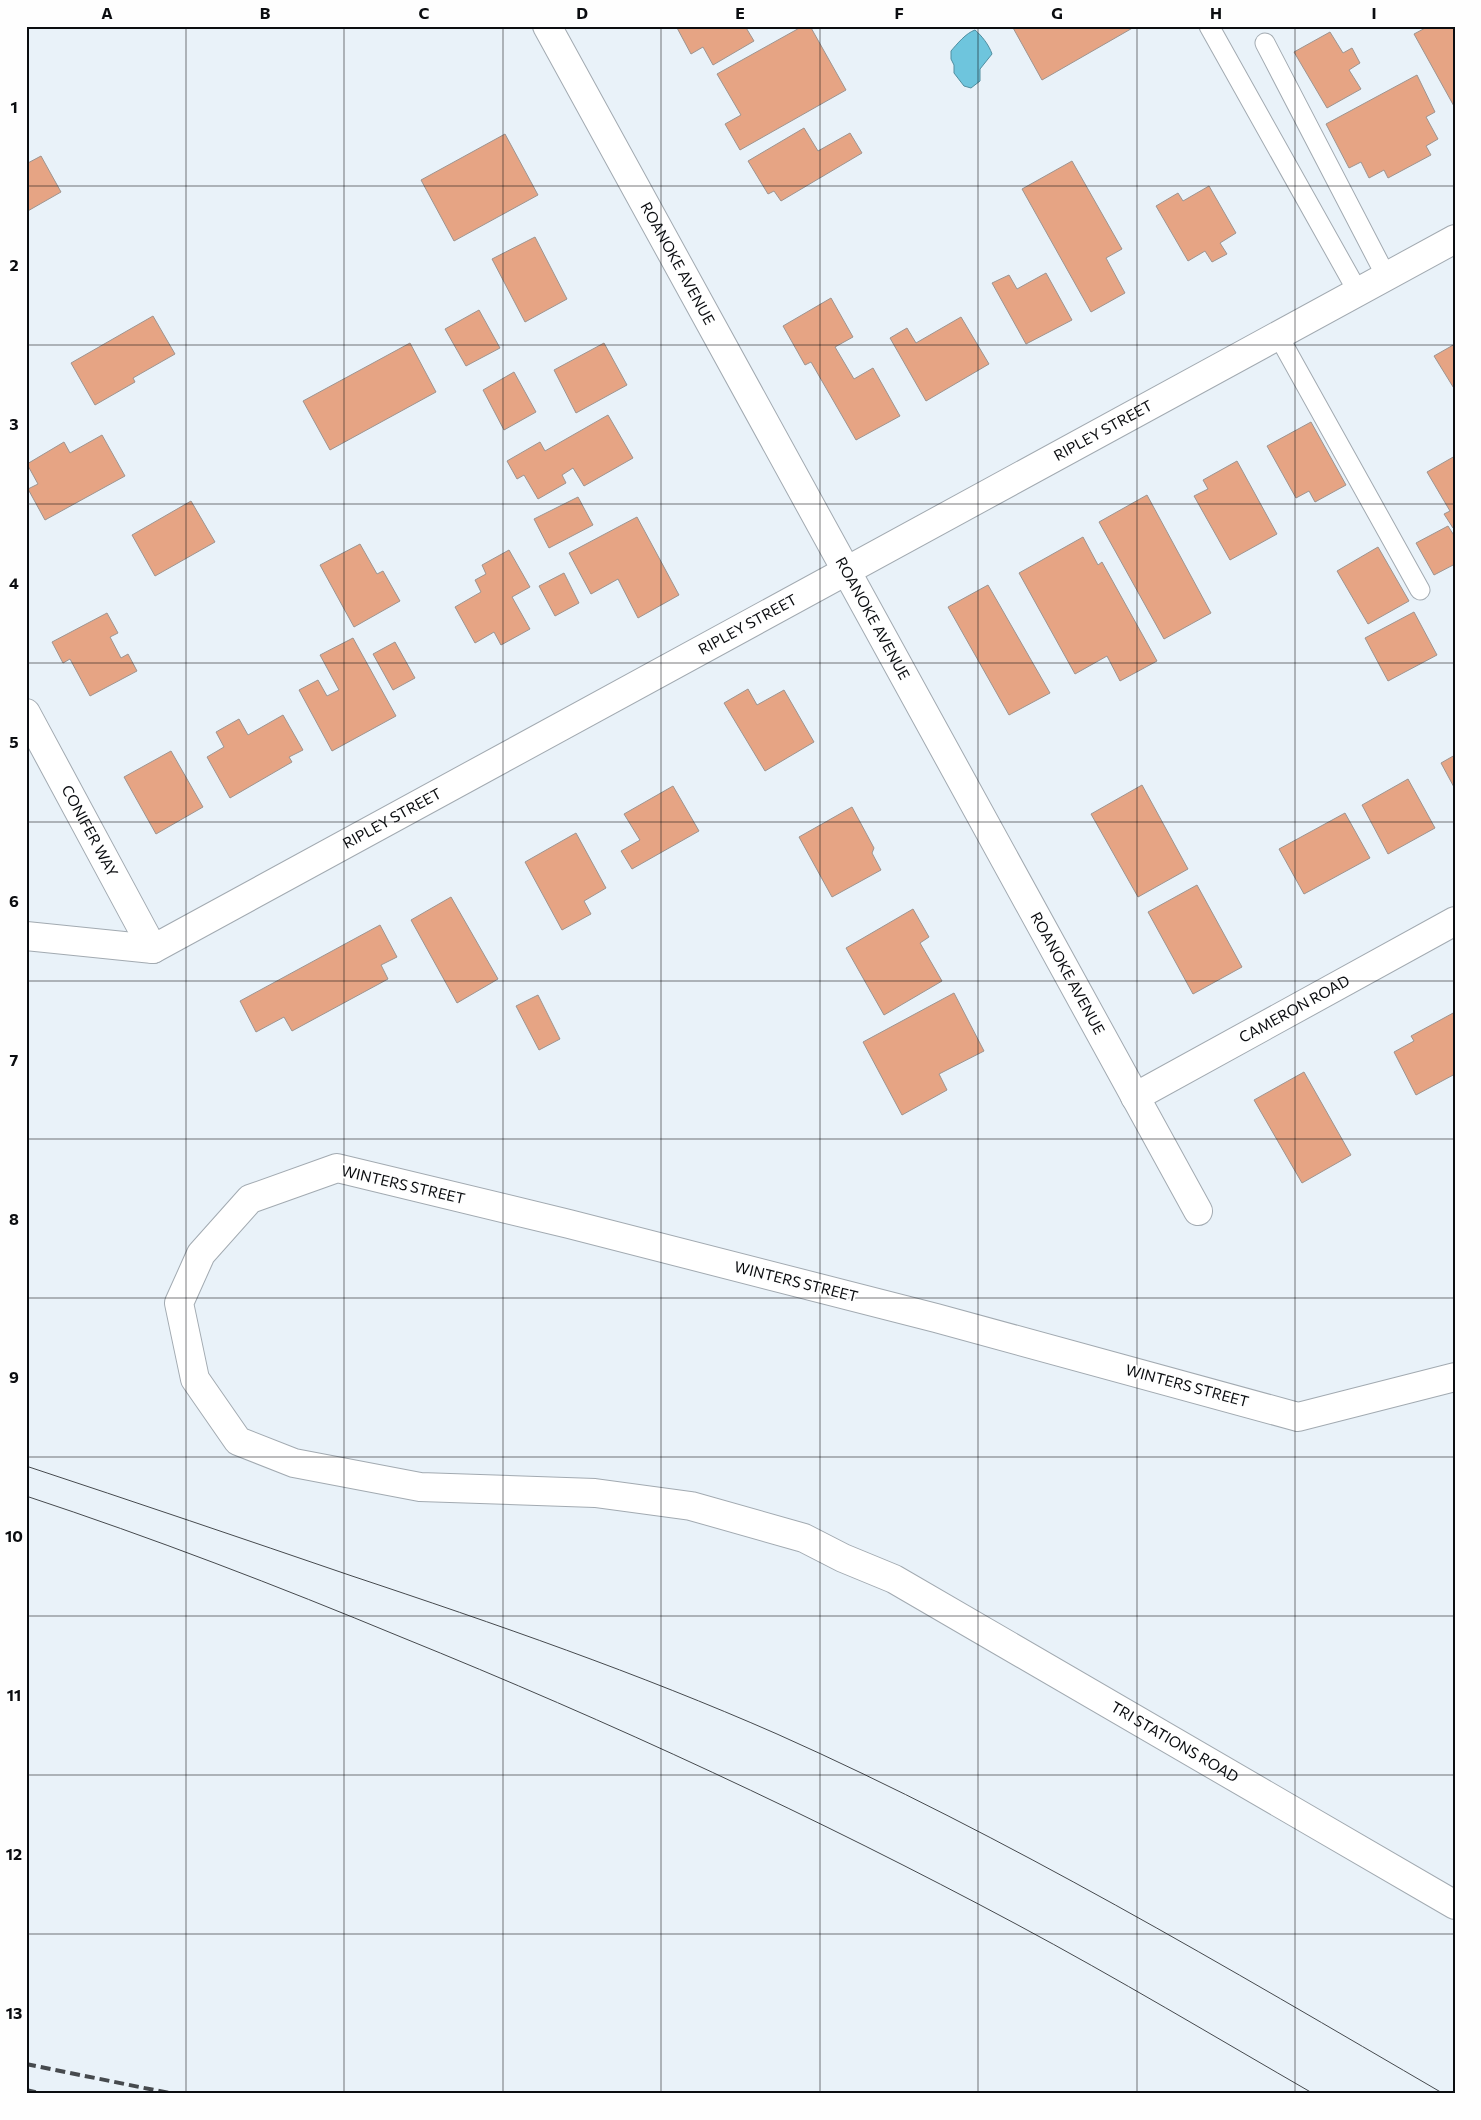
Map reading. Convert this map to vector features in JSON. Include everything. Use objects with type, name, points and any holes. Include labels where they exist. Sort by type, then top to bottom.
[{"type":"street","name":"ROANOKE AVENUE","points":[[547,26],[1198,1211]]},
{"type":"street","name":"RIPLEY STREET","points":[[152,949],[1455,239]]},
{"type":"street","name":"CONIFER WAY","points":[[26,713],[152,949]]},
{"type":"street","name":"CAMERON ROAD","points":[[1135,1097],[1455,921]]},
{"type":"street","points":[[26,936],[152,949]]},
{"type":"street","name":"WINTERS STREET","points":[[894,1579],[843,1558],[804,1538],[691,1506],[595,1493],[420,1487],[294,1463],[238,1441],[196,1378],[179,1304],[201,1254],[250,1199],[337,1168],[579,1226],[872,1301],[1298,1417],[1455,1377]]},
{"type":"street","name":"TRI STATIONS ROAD","points":[[894,1579],[1455,1905]]},
{"type":"lane","points":[[1209,26],[1358,292]]},
{"type":"lane","points":[[1265,43],[1386,276]]},
{"type":"lane","points":[[1278,335],[1420,590]]},
{"type":"water","points":[[975,30],[985,41],[992,54],[980,69],[980,81],[971,88],[964,86],[954,73],[951,51],[965,36]]},
{"type":"building","points":[[676,26],[735,26],[736,28],[745,26],[754,41],[713,65],[703,47],[691,54]]},
{"type":"building","points":[[803,26],[810,26],[846,90],[740,150],[725,124],[741,115],[717,74]]},
{"type":"building","points":[[1012,26],[1136,26],[1042,80]]},
{"type":"building","points":[[1429,26],[1455,26],[1455,108],[1414,34]]},
{"type":"building","points":[[1330,32],[1343,53],[1352,48],[1360,63],[1349,70],[1361,89],[1327,108],[1294,52]]},
{"type":"building","points":[[1417,75],[1435,112],[1426,117],[1438,139],[1426,146],[1431,155],[1388,178],[1384,170],[1369,178],[1361,162],[1349,168],[1326,124]]},
{"type":"building","points":[[804,128],[818,151],[850,133],[862,153],[781,201],[774,191],[768,194],[748,161]]},
{"type":"building","points":[[505,134],[538,195],[454,241],[421,180]]},
{"type":"building","points":[[41,156],[61,192],[26,212],[26,164]]},
{"type":"building","points":[[1072,161],[1122,249],[1106,258],[1125,293],[1091,312],[1022,189]]},
{"type":"building","points":[[1209,186],[1236,233],[1220,243],[1227,254],[1212,262],[1205,251],[1188,261],[1156,206],[1178,193],[1183,201]]},
{"type":"building","points":[[535,237],[567,299],[525,322],[492,259]]},
{"type":"building","points":[[1046,273],[1072,320],[1026,344],[992,283],[1009,275],[1017,289]]},
{"type":"building","points":[[831,298],[853,337],[835,347],[854,379],[873,368],[900,416],[856,440],[811,362],[805,365],[783,326]]},
{"type":"building","points":[[479,310],[500,348],[466,366],[445,329]]},
{"type":"building","points":[[153,316],[175,354],[133,378],[135,382],[95,405],[71,363]]},
{"type":"building","points":[[961,317],[989,364],[926,401],[890,338],[907,328],[916,343]]},
{"type":"building","points":[[410,343],[436,392],[330,450],[303,401]]},
{"type":"building","points":[[604,343],[627,385],[576,413],[554,370]]},
{"type":"building","points":[[1455,344],[1455,390],[1434,356]]},
{"type":"building","points":[[514,372],[536,412],[504,430],[483,390]]},
{"type":"building","points":[[608,415],[633,458],[584,486],[573,468],[562,475],[566,483],[538,499],[524,475],[517,479],[507,461],[540,442],[545,451]]},
{"type":"building","points":[[1311,422],[1346,485],[1315,502],[1309,491],[1296,498],[1267,446]]},
{"type":"building","points":[[102,435],[125,476],[45,520],[28,489],[38,484],[27,464],[64,442],[70,453]]},
{"type":"building","points":[[1455,456],[1455,527],[1453,528],[1444,514],[1450,511],[1427,472]]},
{"type":"building","points":[[1237,461],[1277,534],[1230,560],[1194,496],[1208,489],[1203,480]]},
{"type":"building","points":[[1147,495],[1211,613],[1164,639],[1099,522]]},
{"type":"building","points":[[578,497],[593,525],[549,548],[534,519]]},
{"type":"building","points":[[191,501],[215,542],[155,576],[132,535]]},
{"type":"building","points":[[637,517],[679,595],[638,618],[618,579],[591,594],[569,553]]},
{"type":"building","points":[[1448,526],[1455,537],[1455,564],[1434,575],[1416,543]]},
{"type":"building","points":[[1083,537],[1098,565],[1102,562],[1157,661],[1120,681],[1107,656],[1075,674],[1019,573]]},
{"type":"building","points":[[360,544],[377,574],[383,571],[400,601],[354,627],[320,565]]},
{"type":"building","points":[[1378,547],[1409,601],[1368,624],[1337,571]]},
{"type":"building","points":[[509,550],[530,587],[512,597],[530,629],[501,645],[494,632],[475,643],[455,607],[481,592],[475,580],[486,574],[482,565]]},
{"type":"building","points":[[564,573],[579,603],[555,616],[539,586]]},
{"type":"building","points":[[988,585],[1050,693],[1009,715],[948,607]]},
{"type":"building","points":[[1414,612],[1437,655],[1388,681],[1365,638]]},
{"type":"building","points":[[107,613],[118,633],[110,637],[121,658],[128,654],[137,671],[90,696],[70,659],[63,663],[52,642]]},
{"type":"building","points":[[353,638],[396,716],[332,751],[299,690],[318,680],[327,696],[339,690],[320,655]]},
{"type":"building","points":[[395,642],[415,678],[393,690],[373,654]]},
{"type":"building","points":[[748,689],[757,705],[784,690],[814,742],[765,771],[724,703]]},
{"type":"building","points":[[283,715],[303,750],[289,757],[292,762],[230,798],[207,757],[224,747],[216,732],[239,719],[248,735]]},
{"type":"building","points":[[171,751],[203,807],[156,834],[124,777]]},
{"type":"building","points":[[1455,755],[1455,789],[1441,763]]},
{"type":"building","points":[[1408,779],[1435,828],[1388,854],[1362,805]]},
{"type":"building","points":[[1142,785],[1188,869],[1138,897],[1091,814]]},
{"type":"building","points":[[673,786],[699,831],[632,869],[621,851],[640,840],[624,814]]},
{"type":"building","points":[[852,807],[874,848],[872,853],[881,870],[832,897],[799,837]]},
{"type":"building","points":[[1345,813],[1370,858],[1304,894],[1279,849]]},
{"type":"building","points":[[576,833],[606,888],[584,901],[591,914],[562,930],[525,862]]},
{"type":"building","points":[[1197,885],[1242,967],[1193,994],[1148,912]]},
{"type":"building","points":[[451,897],[498,979],[457,1003],[411,920]]},
{"type":"building","points":[[913,909],[929,937],[920,943],[942,981],[884,1015],[846,948]]},
{"type":"building","points":[[380,925],[397,957],[381,965],[388,979],[292,1031],[284,1017],[256,1032],[240,1001]]},
{"type":"building","points":[[954,993],[984,1051],[939,1074],[947,1090],[902,1115],[863,1042]]},
{"type":"building","points":[[538,995],[560,1039],[539,1050],[516,1006]]},
{"type":"building","points":[[1455,1012],[1455,1074],[1416,1095],[1394,1052],[1414,1041],[1411,1036]]},
{"type":"building","points":[[1304,1072],[1351,1155],[1302,1183],[1254,1100]]},
{"type":"tram line","points":[[26,1466],[513,1631],[672,1690],[777,1734],[863,1774],[1032,1860],[1198,1951],[1444,2094]]},
{"type":"tram line","points":[[26,1496],[168,1546],[355,1618],[480,1669],[712,1772],[941,1884],[1054,1944],[1314,2094]]},
{"type":"railway","points":[[26,2064],[174,2094]]},
{"type":"railway","points":[[26,2090],[44,2094]]}]
